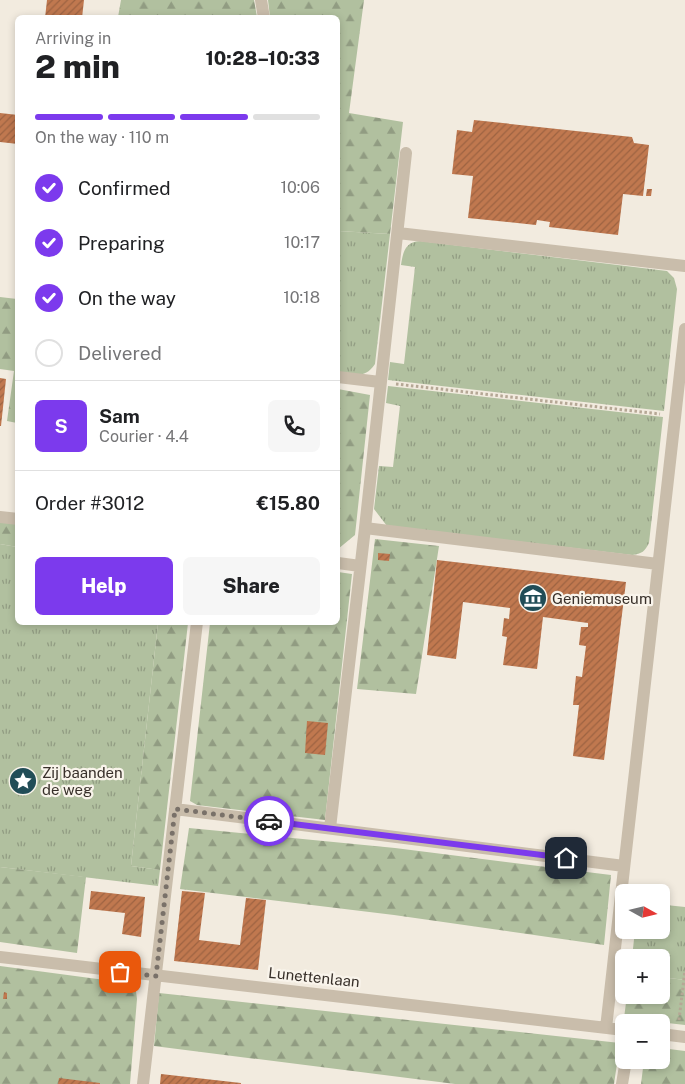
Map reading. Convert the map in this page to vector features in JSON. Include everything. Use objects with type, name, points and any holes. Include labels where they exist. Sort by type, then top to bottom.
[{"type":"street","points":[[261,0],[264,15]]},
{"type":"street","points":[[330,828],[406,153]]},
{"type":"street","points":[[398,234],[685,266]]},
{"type":"street","points":[[606,1028],[685,330]]},
{"type":"street","points":[[340,377],[380,382]]},
{"type":"street","points":[[0,517],[15,519]]},
{"type":"street","points":[[365,528],[658,564]]},
{"type":"street","points":[[340,563],[360,566]]},
{"type":"street","points":[[143,1084],[197,625]]},
{"type":"street","points":[[175,809],[624,866]]},
{"type":"street","name":"Lunettenlaan","points":[[0,957],[615,1029]]},
{"type":"street","points":[[622,1084],[624,1069]]},
{"type":"path","points":[[380,382],[675,415]]},
{"type":"path","points":[[681,1036],[685,970]]},
{"type":"green space","points":[[121,0],[254,0],[257,15],[118,15]]},
{"type":"green space","points":[[268,0],[364,0],[349,113],[403,122],[390,234],[340,231],[340,15],[270,15]]},
{"type":"green space","points":[[340,231],[390,234],[375,364],[367,372],[354,375],[340,372]]},
{"type":"green space","points":[[420,241],[667,271],[674,278],[677,289],[664,411],[388,380],[390,362],[404,364],[415,267],[401,265],[403,256],[406,248],[411,243]]},
{"type":"green space","points":[[0,297],[15,299],[15,423],[7,421],[14,371],[0,369]]},
{"type":"green space","points":[[388,386],[663,417],[648,546],[641,553],[632,555],[387,526],[374,509],[379,466],[393,467],[400,406],[386,403]]},
{"type":"green space","points":[[340,389],[370,395],[355,535],[340,547]]},
{"type":"green space","points":[[0,521],[15,523],[15,547],[0,544]]},
{"type":"green space","points":[[375,539],[439,546],[416,694],[357,689]]},
{"type":"green space","points":[[0,544],[15,547],[15,625],[158,625],[131,866],[160,870],[158,886],[0,867]]},
{"type":"green space","points":[[340,572],[352,574],[325,820],[197,805],[190,801],[210,625],[340,625]]},
{"type":"green space","points":[[158,625],[188,625],[160,870],[131,866]]},
{"type":"green space","points":[[189,828],[395,848],[611,875],[604,945],[394,915],[180,889]]},
{"type":"green space","points":[[0,867],[86,877],[77,953],[0,942]]},
{"type":"green space","points":[[670,905],[685,907],[685,980],[670,978],[670,949],[633,949],[634,939],[670,939]]},
{"type":"green space","points":[[0,966],[135,984],[137,999],[130,1084],[0,1084]]},
{"type":"green space","points":[[670,978],[685,980],[685,1025],[670,1023],[670,1014],[625,1014],[626,1004],[670,1004]]},
{"type":"green space","points":[[159,993],[615,1042],[616,1069],[614,1084],[455,1084],[154,1046]]},
{"type":"green space","points":[[670,1049],[685,1051],[685,1084],[641,1084],[643,1069],[670,1069]]},
{"type":"building","points":[[47,0],[84,0],[82,15],[45,15]]},
{"type":"building","points":[[0,113],[15,115],[15,144],[0,142]]},
{"type":"building","points":[[474,120],[632,137],[634,143],[649,145],[643,196],[623,194],[618,235],[549,227],[550,222],[537,220],[536,225],[468,218],[473,176],[452,174],[457,130],[472,132]]},
{"type":"building","points":[[647,189],[652,189],[651,196],[646,196]]},
{"type":"building","points":[[0,378],[6,379],[1,426],[0,426]]},
{"type":"building","points":[[378,553],[390,554],[389,561],[378,560]]},
{"type":"building","points":[[437,560],[626,582],[604,760],[573,756],[579,705],[573,705],[576,676],[582,677],[586,646],[579,645],[581,627],[588,627],[588,623],[543,617],[537,669],[503,665],[507,637],[502,636],[504,618],[509,619],[510,608],[463,602],[456,659],[427,655]]},
{"type":"building","points":[[307,721],[328,723],[325,755],[305,753]]},
{"type":"building","points":[[91,891],[145,897],[141,937],[122,934],[125,913],[89,909]]},
{"type":"building","points":[[182,891],[205,893],[199,940],[240,945],[246,898],[266,900],[258,970],[174,961]]},
{"type":"building","points":[[4,992],[7,993],[7,999],[3,999]]},
{"type":"building","points":[[161,1074],[241,1083],[241,1084],[160,1084]]},
{"type":"building","points":[[59,1078],[100,1083],[100,1084],[58,1084]]},
{"type":"way so far","points":[[120,972],[156,976],[175,809],[269,821]]},
{"type":"place","name":"Geniemuseum","points":[[533,598]]},
{"type":"place","name":"Zij baanden de weg","points":[[23,781]]},
{"type":"route","points":[[269,821],[566,858]]}]
